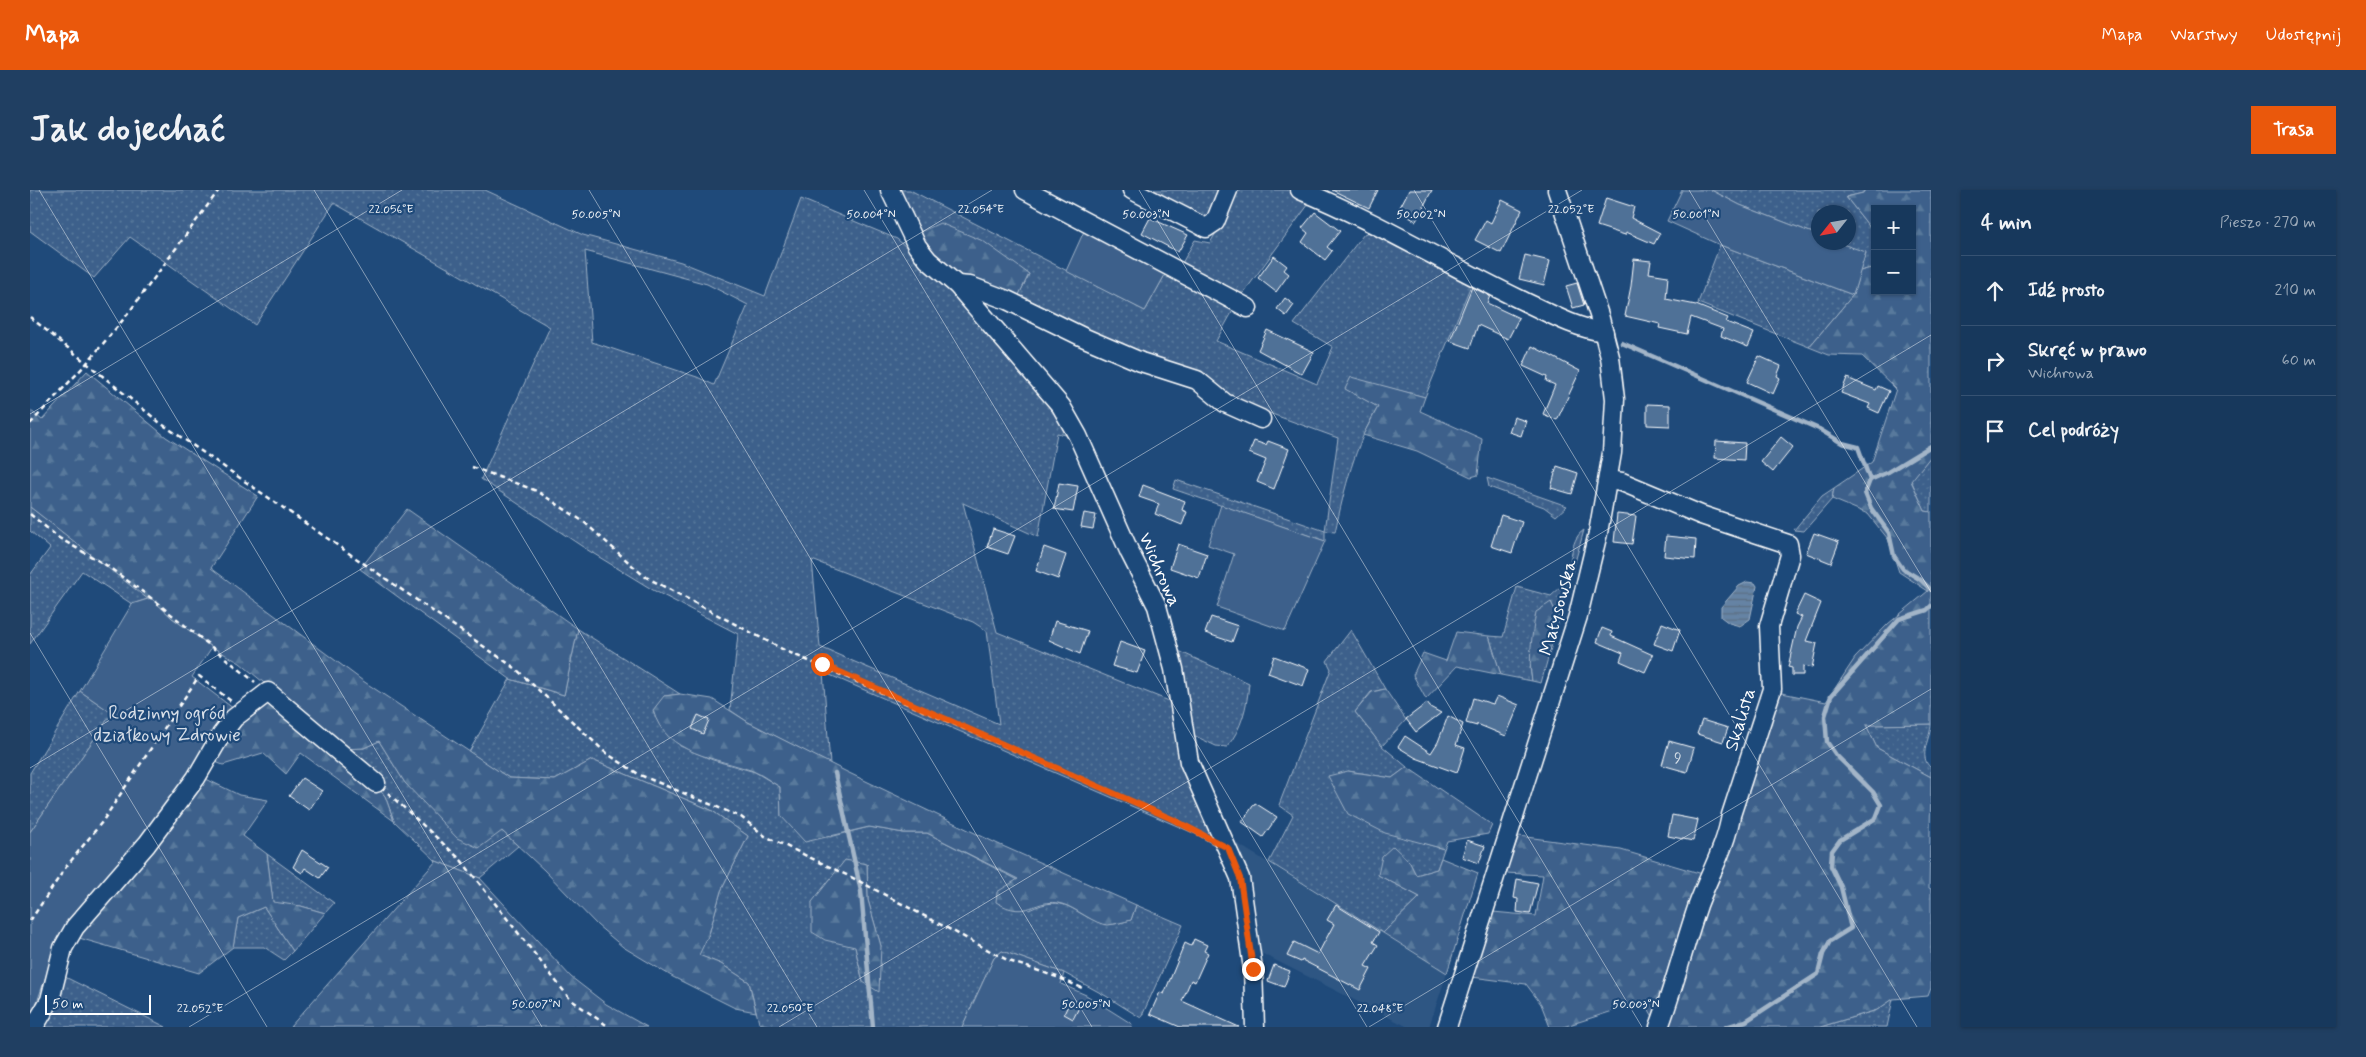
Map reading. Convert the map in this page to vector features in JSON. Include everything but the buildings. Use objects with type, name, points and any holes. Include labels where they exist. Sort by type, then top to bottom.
[{"type":"street","name":"Wichrowa","points":[[890,190],[918,246],[928,260],[957,285],[1060,406],[1078,436],[1130,553],[1157,607],[1174,669],[1189,762],[1240,878],[1253,969],[1255,1027]]},
{"type":"street","points":[[1025,190],[1248,308]]},
{"type":"street","points":[[1132,190],[1206,228],[1215,222],[1228,190]]},
{"type":"street","points":[[1300,190],[1371,222],[1488,284],[1584,329],[1604,332]]},
{"type":"street","name":"Matysowska","points":[[1447,1027],[1578,616],[1588,578],[1608,480],[1616,399],[1614,379],[1604,332],[1557,190]]},
{"type":"street","points":[[957,285],[970,286],[1007,300],[1140,362],[1196,380],[1226,402],[1262,419]]},
{"type":"street","name":"Skalista","points":[[1608,480],[1622,482],[1701,515],[1788,544],[1790,555],[1768,626],[1772,689],[1731,815],[1728,835],[1698,905],[1674,986],[1659,1027]]},
{"type":"street","points":[[34,1027],[50,1000],[59,960],[68,938],[147,844],[196,778],[234,718],[268,692],[376,783]]},
{"type":"path","points":[[30,424],[86,364],[127,314],[219,190]]},
{"type":"path","points":[[30,317],[159,422],[515,668],[606,753],[640,775],[741,817],[765,836],[858,880],[1009,961],[1057,977],[1082,988]]},
{"type":"path","points":[[472,467],[537,491],[584,522],[644,576],[786,651],[1172,819],[1228,848]]},
{"type":"path","points":[[30,514],[59,538],[106,565],[151,598],[225,655],[268,692]]},
{"type":"path","points":[[30,921],[66,867],[102,822],[199,676],[244,711]]},
{"type":"path","points":[[376,783],[461,860],[570,999],[609,1027]]},
{"type":"shaded area","points":[[1747,582],[1755,583],[1757,586],[1750,619],[1740,626],[1729,623],[1721,617],[1721,607],[1739,586]]},
{"type":"shaded area","points":[[1233,841],[1447,973],[1429,1027],[1408,1027],[1257,951],[1247,875]]},
{"type":"green space","points":[[30,190],[485,190],[583,235],[681,262],[765,296],[801,199],[897,239],[938,276],[1025,375],[1075,437],[1057,433],[1038,537],[963,503],[997,632],[1174,703],[1179,759],[1208,824],[1224,851],[1198,835],[823,672],[830,764],[748,722],[730,710],[738,634],[653,590],[586,549],[481,479],[550,327],[334,203],[255,325],[130,237],[94,278],[30,231]],"holes":[[[585,251],[707,284],[748,305],[714,385],[697,377],[592,342]],[[812,560],[973,622],[987,631],[999,724],[820,647]]]},
{"type":"green space","points":[[896,190],[910,190],[1145,311],[1166,273],[1235,307],[1216,341],[1317,384],[1333,347],[1294,324],[1364,234],[1373,230],[1473,280],[1425,397],[1351,378],[1346,389],[1378,407],[1356,452],[1335,532],[1325,531],[1338,438],[1225,397],[1176,368],[1016,301],[1029,274],[918,233]]},
{"type":"green space","points":[[1143,190],[1220,190],[1207,219]]},
{"type":"green space","points":[[1235,190],[1287,190],[1311,201],[1242,295],[1181,265],[1195,240],[1210,243],[1224,219]]},
{"type":"green space","points":[[1682,190],[1711,190],[1740,205],[1811,232],[1811,250],[1856,249],[1866,252],[1853,295],[1720,245],[1667,221]]},
{"type":"green space","points":[[1711,190],[1865,190],[1863,193],[1846,197],[1852,205],[1811,205],[1811,232],[1740,205]]},
{"type":"green space","points":[[1865,190],[1931,190],[1931,456],[1911,481],[1925,511],[1931,512],[1931,724],[1866,725],[1877,748],[1931,777],[1929,888],[1931,889],[1931,988],[1928,996],[1893,999],[1877,1010],[1820,1027],[1652,1027],[1656,1022],[1644,1001],[1563,1027],[1550,1027],[1541,1004],[1526,984],[1472,977],[1493,912],[1536,916],[1543,875],[1505,873],[1519,836],[1621,850],[1706,875],[1729,852],[1737,829],[1742,803],[1777,692],[1826,702],[1855,658],[1888,624],[1928,591],[1899,572],[1888,539],[1868,514],[1832,499],[1834,488],[1872,462],[1896,389],[1862,356],[1829,355],[1809,347],[1853,295],[1860,271],[1871,268],[1871,295],[1916,295],[1916,205],[1871,205],[1871,229],[1856,210],[1856,205],[1852,205],[1846,197],[1863,193]]},
{"type":"green space","points":[[1856,210],[1871,229],[1871,268],[1860,271],[1866,253],[1856,249]]},
{"type":"green space","points":[[940,223],[983,241],[1029,274],[1016,301],[957,278],[932,254],[918,233]]},
{"type":"green space","points":[[1085,229],[1166,273],[1145,311],[1066,271]]},
{"type":"green space","points":[[1720,245],[1853,295],[1809,347],[1698,303]]},
{"type":"green space","points":[[87,371],[166,437],[258,496],[211,568],[363,681],[509,778],[555,780],[592,760],[711,810],[748,836],[721,891],[709,934],[699,955],[721,964],[749,982],[756,1012],[735,1008],[673,977],[623,947],[597,925],[544,870],[502,831],[479,848],[457,838],[405,783],[379,741],[364,748],[343,749],[385,796],[394,821],[301,753],[286,774],[263,753],[223,765],[213,761],[235,725],[275,692],[240,663],[212,647],[172,618],[30,507],[30,410],[42,420]]},
{"type":"green space","points":[[1351,377],[1425,397],[1420,411],[1482,439],[1478,475],[1471,477],[1417,451],[1363,435],[1378,407],[1345,389]]},
{"type":"green space","points":[[1931,456],[1931,512],[1925,511],[1911,480]]},
{"type":"green space","points":[[1487,478],[1567,506],[1556,516],[1544,507],[1489,487]]},
{"type":"green space","points":[[1176,480],[1325,531],[1325,541],[1173,489]]},
{"type":"green space","points":[[1834,488],[1832,499],[1804,531],[1794,530],[1822,496]]},
{"type":"green space","points":[[1221,505],[1325,541],[1285,631],[1217,607],[1234,554],[1208,545]]},
{"type":"green space","points":[[30,507],[151,598],[132,604],[82,571],[30,644],[30,575],[50,548],[30,531]]},
{"type":"green space","points":[[407,509],[578,629],[564,695],[510,679],[360,569]]},
{"type":"green space","points":[[1584,530],[1559,619],[1551,602],[1530,668],[1532,681],[1501,675],[1489,636],[1503,637],[1517,587],[1551,596],[1565,582],[1575,540]]},
{"type":"green space","name":"Rodzinny ogród działkowy Zdrowie","points":[[151,598],[172,618],[212,647],[192,677],[238,712],[51,962],[30,1022],[30,832],[112,713],[80,691],[132,604]]},
{"type":"green space","points":[[1551,602],[1559,619],[1541,683],[1532,681],[1530,655],[1532,638],[1536,612]]},
{"type":"green space","points":[[578,629],[680,694],[664,696],[680,746],[713,760],[755,772],[780,787],[781,816],[830,837],[869,827],[904,833],[927,833],[1018,880],[1029,910],[1052,903],[1061,904],[1104,924],[1117,924],[1131,920],[1136,905],[1183,925],[1141,1018],[1064,973],[1002,951],[994,958],[962,1027],[775,1027],[759,1023],[749,982],[721,964],[698,955],[709,934],[721,891],[748,836],[711,810],[592,760],[555,780],[509,778],[469,752],[510,679],[564,695]],"holes":[[[867,864],[868,900],[881,946],[863,982],[855,947]]]},
{"type":"green space","points":[[1351,630],[1385,689],[1371,692],[1355,712],[1382,746],[1407,767],[1392,778],[1348,771],[1423,843],[1444,849],[1437,869],[1416,875],[1409,861],[1378,875],[1420,897],[1383,933],[1269,862],[1293,815],[1279,805],[1331,669],[1327,661]]},
{"type":"green space","points":[[1456,632],[1489,636],[1501,675],[1457,666],[1426,699],[1413,675],[1423,653],[1446,661]]},
{"type":"green space","points":[[1172,648],[1249,683],[1243,717],[1227,747],[1216,746],[1191,734]]},
{"type":"green space","points":[[1385,689],[1406,720],[1382,746],[1355,712],[1372,692]]},
{"type":"green space","points":[[80,691],[112,713],[30,832],[30,773]]},
{"type":"green space","points":[[680,694],[712,699],[748,722],[847,772],[998,844],[1136,905],[1131,920],[1108,925],[1103,924],[1067,906],[1053,902],[1024,909],[1007,908],[996,902],[997,892],[1018,879],[927,833],[904,833],[869,827],[805,842],[781,816],[780,787],[760,774],[694,752],[681,746],[669,737],[659,725],[653,710],[664,696]]},
{"type":"green space","points":[[1931,724],[1925,758],[1931,768],[1931,777],[1877,748],[1866,725]]},
{"type":"green space","points":[[379,741],[405,783],[502,831],[518,846],[480,878],[436,861],[394,821],[385,796],[343,748],[364,748]]},
{"type":"green space","points":[[1407,767],[1492,825],[1488,834],[1447,841],[1444,849],[1385,833],[1348,814],[1328,776],[1348,771],[1392,778]]},
{"type":"green space","points":[[204,778],[239,795],[268,800],[243,836],[267,854],[273,902],[301,906],[325,913],[293,951],[264,907],[238,918],[233,947],[199,973],[79,938]]},
{"type":"green space","points":[[1393,846],[1409,861],[1416,875],[1437,869],[1441,858],[1478,873],[1447,973],[1383,933],[1420,897],[1378,875],[1382,856]]},
{"type":"green space","points":[[267,854],[334,903],[325,913],[301,906],[273,903]]},
{"type":"green space","points":[[845,860],[867,864],[868,900],[881,946],[879,992],[863,982],[855,947],[825,940],[812,932],[812,902]]},
{"type":"green space","points":[[436,861],[480,878],[571,977],[606,1004],[647,1027],[290,1027]]},
{"type":"green space","points":[[264,907],[293,951],[284,960],[264,947],[233,947],[238,918]]},
{"type":"green space","points":[[1002,951],[1064,973],[1061,984],[1086,995],[1132,1024],[1131,1027],[962,1027],[994,958]]},
{"type":"green space","points":[[61,975],[166,1027],[41,1027]]},
{"type":"green space","points":[[1893,999],[1887,1027],[1820,1027],[1877,1010]]},
{"type":"waterway","points":[[1622,343],[1819,429],[1842,443],[1858,447],[1870,480]]},
{"type":"waterway","points":[[1931,446],[1888,472],[1870,480],[1865,493],[1871,508],[1889,533],[1894,556],[1903,569],[1921,580],[1931,590]]},
{"type":"waterway","points":[[1726,1027],[1746,1021],[1818,974],[1823,954],[1830,941],[1851,928],[1841,887],[1831,866],[1832,851],[1840,840],[1876,818],[1881,805],[1873,792],[1836,755],[1827,742],[1825,716],[1831,696],[1899,619],[1927,610],[1931,606]]},
{"type":"waterway","points":[[835,773],[861,891],[873,1027]]},
{"type":"route","points":[[822,664],[1172,819],[1228,848],[1240,878],[1253,969]]}]
